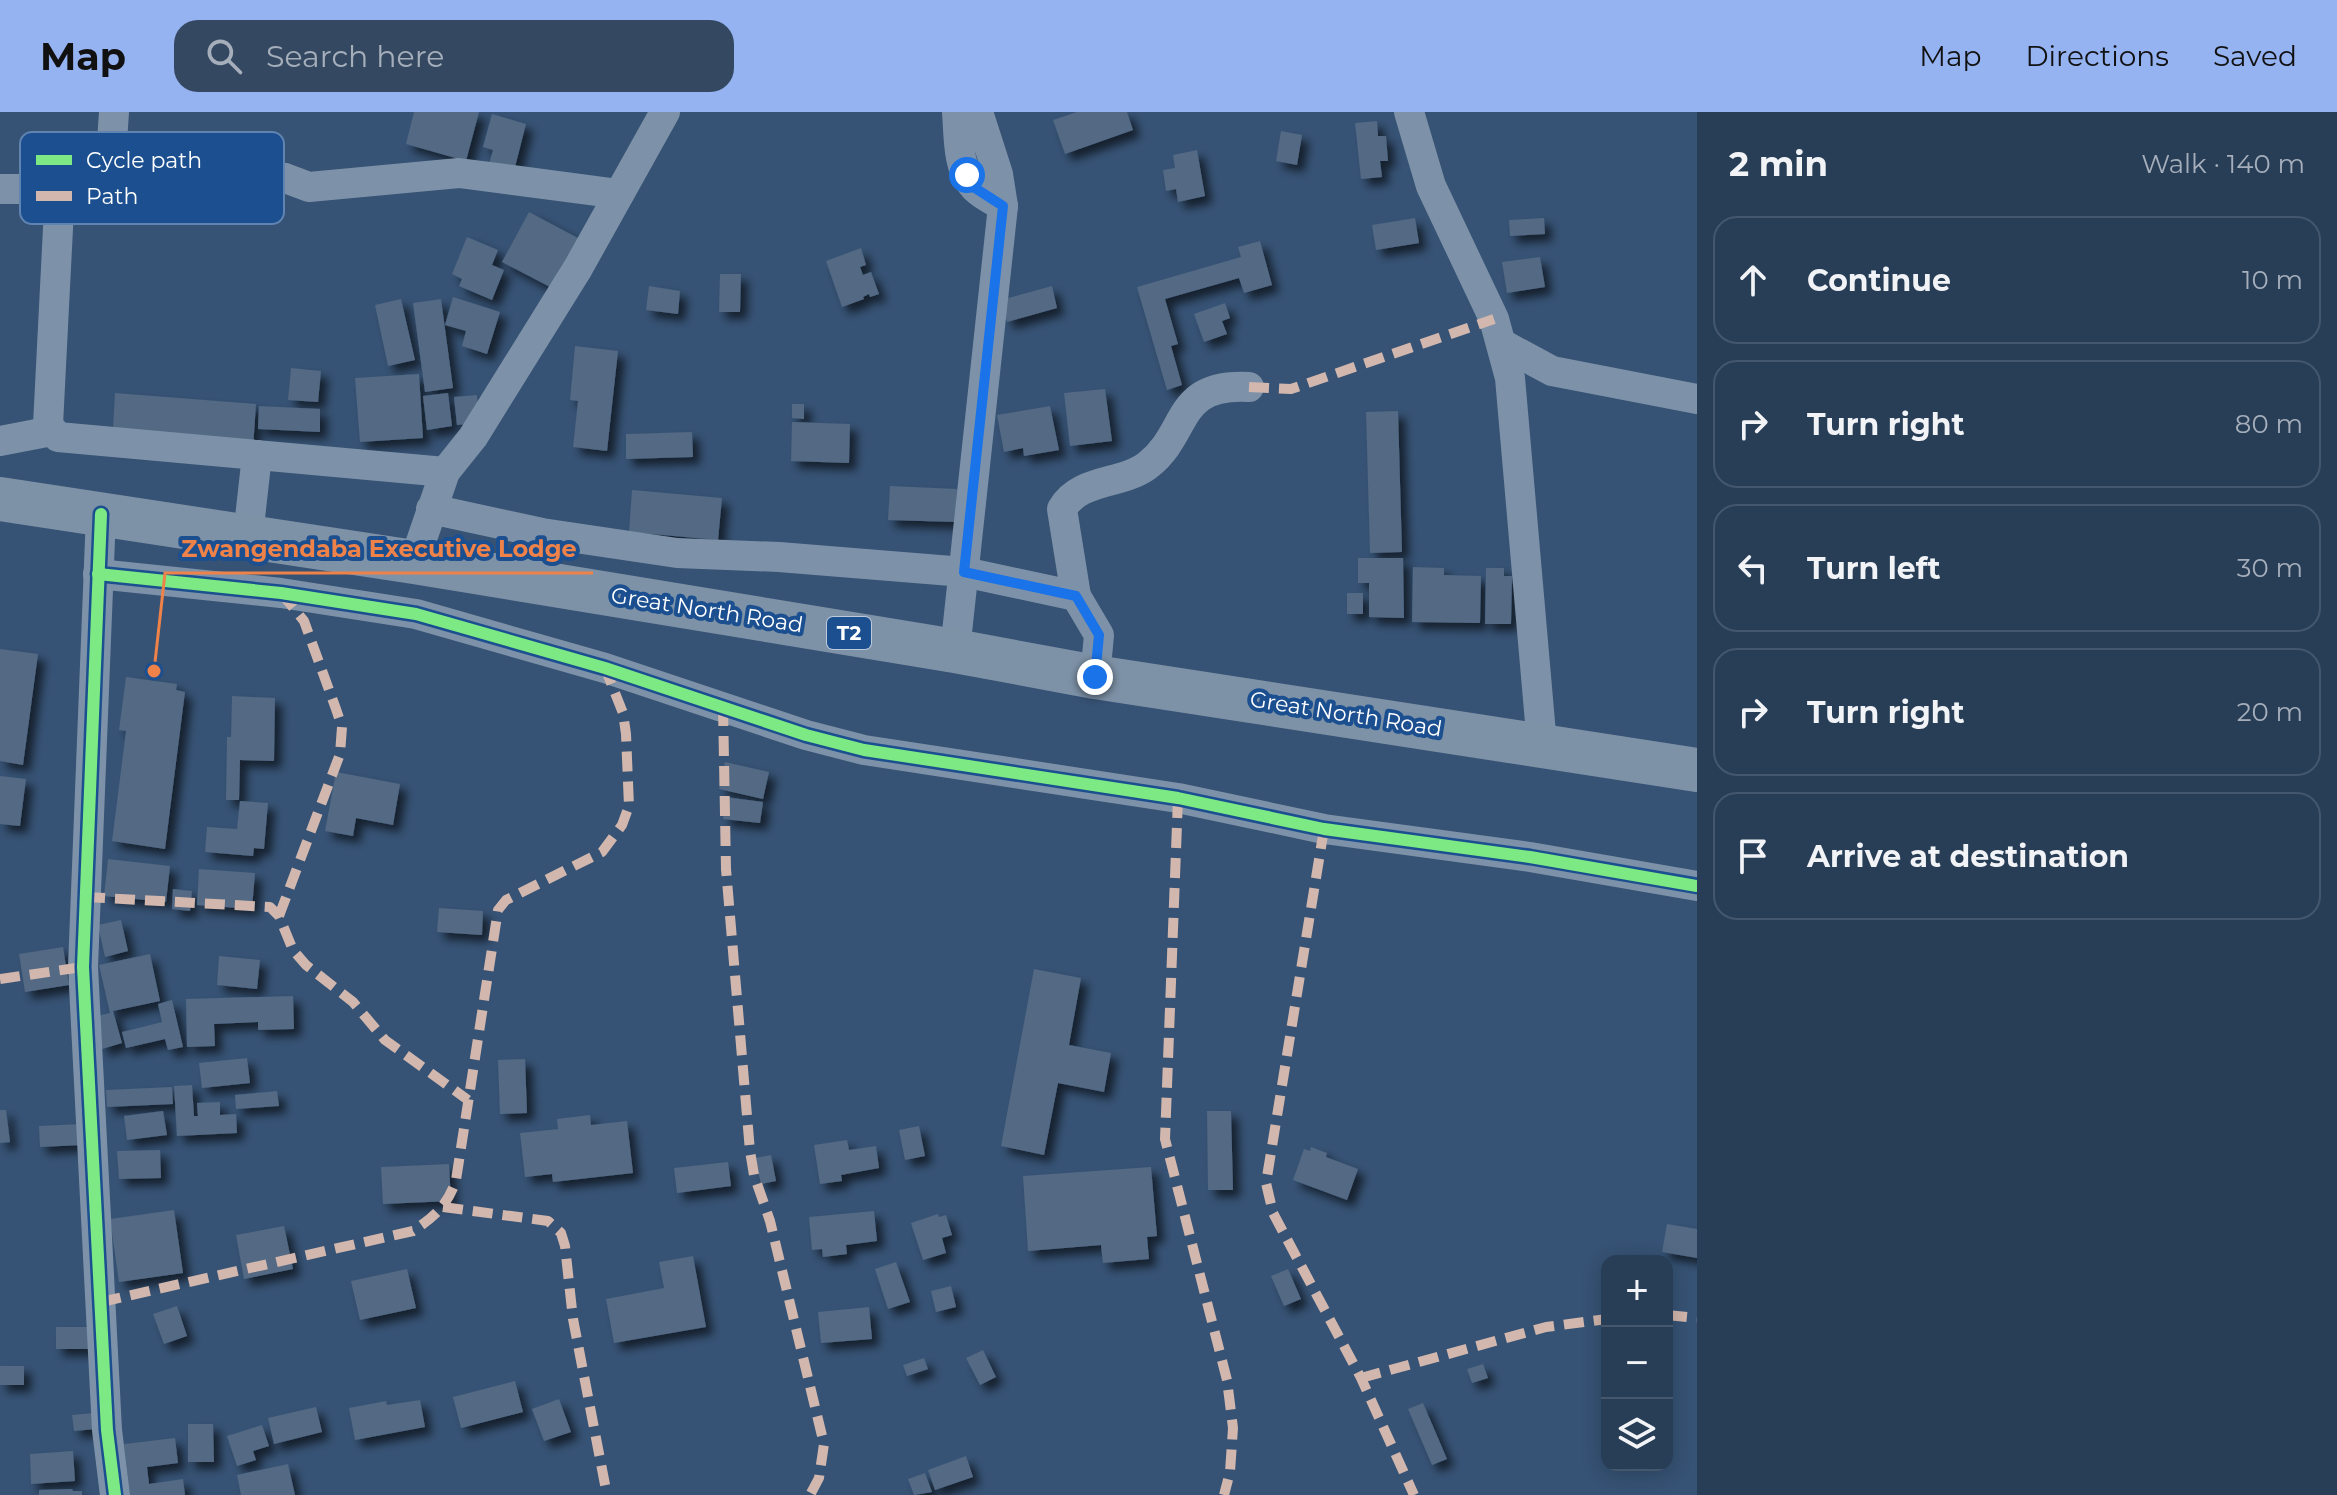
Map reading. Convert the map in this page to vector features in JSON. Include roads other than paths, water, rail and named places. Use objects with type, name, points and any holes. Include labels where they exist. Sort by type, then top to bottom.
[{"type":"highway","name":"Great North Road","points":[[0,499],[414,562],[1095,677],[1697,770]]},
{"type":"street","points":[[113,132],[114,112]]},
{"type":"street","points":[[414,562],[445,472],[473,437],[578,268],[665,112]]},
{"type":"street","points":[[957,112],[961,161],[967,175],[975,188],[1003,206]]},
{"type":"street","points":[[955,651],[1003,206],[998,174],[978,112]]},
{"type":"street","points":[[1409,112],[1440,209],[1494,319],[1510,378],[1542,745]]},
{"type":"street","points":[[284,178],[309,187],[459,173],[619,194]]},
{"type":"street","points":[[58,224],[48,425],[52,431],[63,438],[445,472]]},
{"type":"street","points":[[1502,344],[1552,371],[1697,399]]},
{"type":"street","points":[[1095,677],[1099,635],[1076,596],[1062,509],[1068,499],[1081,491],[1145,468],[1156,459],[1192,402],[1202,395],[1232,386],[1249,387]]},
{"type":"street","points":[[0,441],[52,431]]},
{"type":"street","points":[[248,536],[257,455]]},
{"type":"street","points":[[431,509],[542,533],[677,553],[779,557],[964,572],[1076,596]]},
{"type":"street","points":[[101,514],[83,967],[107,1430],[115,1495]]},
{"type":"street","points":[[668,604],[677,553]]},
{"type":"street","points":[[98,574],[281,593],[416,614],[605,668],[806,735],[864,750],[1178,798],[1324,829],[1530,857],[1697,886]]},
{"type":"place","name":"Zwangendaba Executive Lodge","points":[[154,671]]}]
